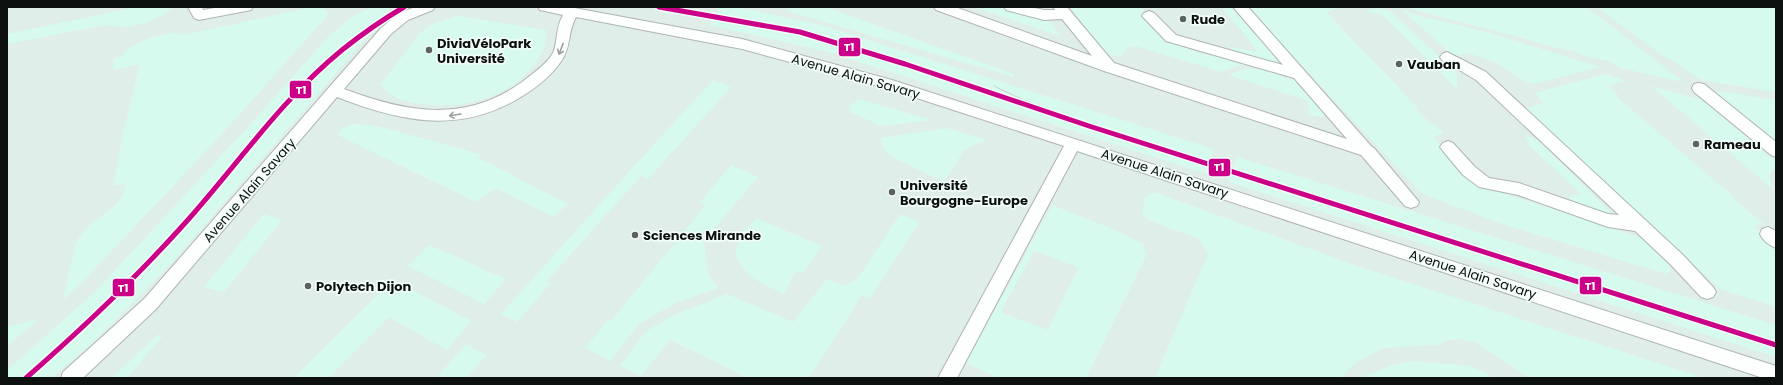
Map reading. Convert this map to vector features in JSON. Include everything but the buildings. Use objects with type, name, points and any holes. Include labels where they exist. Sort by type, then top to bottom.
[{"type":"lane","points":[[197,11],[246,7]]},
{"type":"lane","name":"Avenue Alain Savary","points":[[544,7],[742,44],[892,85],[1776,374]]},
{"type":"lane","points":[[941,7],[1109,67],[1369,152]]},
{"type":"lane","points":[[1011,7],[1044,15],[1062,10],[1109,67]]},
{"type":"lane","points":[[1240,7],[1369,152],[1411,202]]},
{"type":"lane","name":"Avenue Alain Savary","points":[[70,378],[150,304],[386,31],[403,17],[424,8]]},
{"type":"lane","points":[[335,91],[361,102],[417,116],[442,117],[476,112],[495,105],[512,96],[529,84],[557,58],[562,49],[564,28],[572,12]]},
{"type":"lane","points":[[1149,16],[1171,38],[1300,75]]},
{"type":"lane","points":[[1447,57],[1481,76],[1677,260],[1706,292]]},
{"type":"lane","points":[[1699,88],[1776,151]]},
{"type":"lane","points":[[947,378],[1073,143]]},
{"type":"lane","points":[[1448,147],[1469,171],[1485,183],[1519,189],[1608,220],[1640,226]]},
{"type":"shaded area","name":"Université Bourgogne-Europe","points":[[7,7],[1776,7],[1776,378],[7,378]]},
{"type":"green space","points":[[137,7],[173,7],[156,19],[135,26],[121,27],[105,25],[7,44],[7,34]]},
{"type":"green space","points":[[312,7],[320,7],[328,12],[326,17],[221,135],[88,276],[63,300],[76,242],[86,228],[117,204],[123,195],[126,183],[113,186],[123,134],[140,64],[113,70],[114,58],[122,57],[130,48],[145,40],[169,33],[184,35]]},
{"type":"green space","points":[[372,7],[390,8],[380,22],[170,265],[96,340],[51,378],[7,378],[7,370],[94,293],[247,128],[328,37],[352,17]]},
{"type":"green space","points":[[720,7],[737,7],[821,25],[1214,149],[1207,174],[828,52],[709,25]]},
{"type":"green space","points":[[789,7],[825,7],[1014,74],[1014,77],[787,11]]},
{"type":"green space","points":[[974,7],[1000,7],[1050,22],[1060,36]]},
{"type":"green space","points":[[1070,7],[1142,7],[1145,12],[1145,20],[1163,37],[1198,53],[1247,63],[1221,72],[1136,46],[1127,48],[1121,57],[1108,54],[1101,49]]},
{"type":"green space","points":[[1222,7],[1231,7],[1286,70],[1231,52],[1231,47],[1257,52]]},
{"type":"green space","points":[[1247,7],[1344,7],[1333,9],[1327,13],[1418,108],[1416,109],[1432,125],[1435,124],[1443,133],[1433,137],[1481,186],[1651,241],[1664,253],[1671,270],[1666,274],[1499,223],[1421,193]]},
{"type":"green space","points":[[1403,7],[1587,7],[1683,82],[1621,68],[1608,61],[1584,56],[1573,51]]},
{"type":"green space","points":[[1596,7],[1776,7],[1776,92],[1701,80],[1674,61],[1666,58]]},
{"type":"green space","points":[[1378,8],[1390,11],[1456,72],[1457,89],[1380,13],[1370,13],[1367,10]]},
{"type":"green space","points":[[1401,9],[1416,15],[1487,32],[1600,67],[1538,83],[1528,83],[1493,61],[1468,53],[1453,56]]},
{"type":"green space","points":[[457,16],[546,30],[546,41],[544,48],[536,63],[525,75],[512,85],[482,99],[465,103],[432,105],[411,102],[391,95],[380,85],[420,33],[432,24]]},
{"type":"green space","points":[[1263,67],[1282,77],[1295,80],[1301,84],[1326,113],[1324,117],[1309,115],[1309,101],[1228,75],[1241,70]]},
{"type":"green space","points":[[1605,74],[1626,81],[1608,86],[1619,96],[1617,97],[1735,198],[1733,199],[1763,223],[1754,226],[1776,246],[1776,307],[1720,289],[1524,109],[1544,103],[1535,93]]},
{"type":"green space","points":[[713,80],[731,87],[648,179],[641,176],[546,282],[550,284],[517,322],[501,314],[627,174]]},
{"type":"green space","points":[[1651,86],[1702,100],[1776,162],[1776,169],[1768,176],[1775,191]]},
{"type":"green space","points":[[1726,92],[1776,100],[1776,144],[1712,93]]},
{"type":"green space","points":[[860,99],[932,120],[882,126],[850,112],[849,106]]},
{"type":"green space","points":[[355,124],[377,126],[480,154],[479,158],[568,204],[554,217],[496,189],[475,202],[338,135],[342,128]]},
{"type":"green space","points":[[947,128],[987,140],[964,150],[944,182],[892,157],[884,150],[881,138]]},
{"type":"green space","points":[[1526,136],[1538,140],[1616,218],[1573,203],[1568,196],[1581,194],[1529,145]]},
{"type":"green space","points":[[1237,157],[1776,325],[1776,357],[1229,182]]},
{"type":"green space","points":[[731,165],[758,177],[704,241],[708,274],[718,288],[675,303],[639,324],[610,361],[585,348],[609,319],[611,321],[706,205],[700,202]]},
{"type":"green space","points":[[1154,192],[1354,265],[1704,378],[1530,378],[1475,342],[1460,339],[1448,340],[1437,345],[1383,348],[1355,363],[1341,378],[1155,378],[1208,254],[1199,239],[1153,222],[1142,215],[1145,197]]},
{"type":"green space","points":[[1052,205],[1120,232],[1143,244],[1146,256],[1086,378],[999,378],[966,363]],"holes":[[[1034,251],[1075,266],[1078,269],[1048,330],[1002,313],[1002,309]]]},
{"type":"green space","points":[[264,214],[282,220],[224,292],[204,287]]},
{"type":"green space","points":[[900,214],[919,222],[870,299],[862,295],[809,378],[747,378],[670,340],[641,376],[620,366],[645,332],[674,315],[727,294],[793,322],[827,279],[845,286],[858,278]]},
{"type":"green space","points":[[756,218],[822,246],[803,273],[795,272],[784,294],[761,283],[748,274],[743,268],[735,252],[741,236]]},
{"type":"green space","points":[[429,245],[506,279],[484,304],[408,266]]},
{"type":"green space","points":[[393,280],[471,321],[447,350],[389,317],[328,378],[294,378]]},
{"type":"green space","points":[[39,319],[7,346],[7,327]]},
{"type":"green space","points":[[159,334],[162,337],[127,378],[111,378]]},
{"type":"green space","points":[[466,344],[487,355],[466,378],[436,378]]},
{"type":"green space","points":[[1414,361],[1470,366],[1495,378],[1366,378],[1365,376],[1393,365]]},
{"type":"tram line","points":[[994,86],[1019,98],[1089,126]]},
{"type":"transit line","name":"T1","points":[[26,378],[68,341],[148,263],[186,222],[286,105],[313,77],[341,51],[372,27],[404,7]]},
{"type":"transit line","name":"T1","points":[[659,7],[800,32],[905,64],[1089,126],[1776,345]]},
{"type":"place","name":"Rude","points":[[1183,19]]},
{"type":"place","name":"DiviaVéloPark Université","points":[[429,50]]},
{"type":"place","name":"Vauban","points":[[1399,64]]},
{"type":"place","name":"Rameau","points":[[1696,144]]},
{"type":"place","name":"Université Bourgogne-Europe","points":[[892,192]]},
{"type":"place","name":"Sciences Mirande","points":[[635,235]]},
{"type":"place","name":"Polytech Dijon","points":[[308,286]]}]
